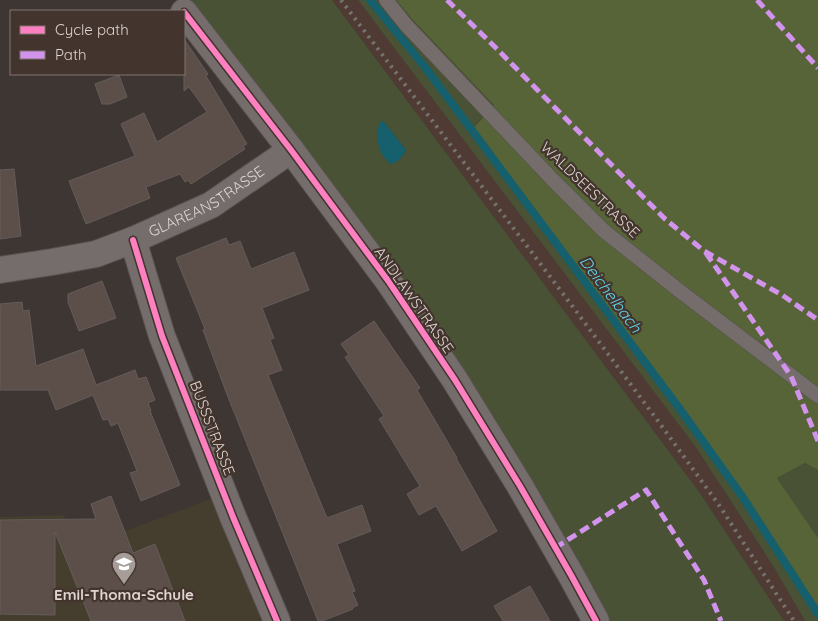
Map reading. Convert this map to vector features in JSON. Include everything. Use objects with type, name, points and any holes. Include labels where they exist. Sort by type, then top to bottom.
[{"type":"street","name":"ANDLAWSTRASSE","points":[[185,15],[389,282],[455,380],[520,486],[572,575],[596,621]]},
{"type":"street","name":"GLAREANSTRASSE","points":[[0,270],[96,254],[132,240],[211,205],[290,150]]},
{"type":"street","name":"BUSSSTRASSE","points":[[132,240],[162,336],[233,517],[277,621]]},
{"type":"lane","name":"WALDSEESTRASSE","points":[[386,0],[406,25],[552,179],[604,230],[689,298],[818,396]]},
{"type":"shaded area","points":[[332,0],[358,0],[695,446],[775,569],[805,621],[784,621],[700,493]]},
{"type":"shaded area","name":"Emil-Thoma-Schule","points":[[211,499],[263,621],[0,621],[0,517],[64,515],[77,549]]},
{"type":"green space","points":[[191,0],[332,0],[700,493],[784,621],[607,621],[244,74]],"holes":[[[381,121],[384,122],[406,150],[400,158],[390,164],[382,154]]]},
{"type":"green space","points":[[358,0],[396,0],[495,105],[474,126],[737,484],[818,607],[818,621],[805,621],[775,569],[695,446]]},
{"type":"green space","points":[[396,0],[818,0],[818,470],[805,463],[777,478],[818,538],[818,607],[737,484],[474,127],[494,105]]},
{"type":"green space","points":[[805,463],[818,470],[818,538],[777,478]]},
{"type":"water","points":[[381,121],[384,122],[406,150],[400,159],[390,164],[382,154],[378,142],[377,133]]},
{"type":"building","points":[[185,40],[208,74],[206,76],[247,144],[243,146],[245,149],[191,184],[188,180],[185,182],[180,174],[146,187],[150,198],[86,224],[69,181],[135,156],[121,124],[144,113],[157,142],[207,112],[189,87],[184,91]]},
{"type":"building","points":[[119,75],[127,97],[110,104],[102,104],[95,84]]},
{"type":"building","points":[[14,169],[21,236],[0,239],[0,170]]},
{"type":"building","points":[[226,238],[229,245],[240,241],[251,269],[294,252],[309,290],[262,308],[274,338],[270,340],[282,370],[268,375],[327,518],[362,505],[371,531],[337,544],[355,591],[352,592],[358,605],[353,609],[322,621],[318,621],[228,397],[203,330],[205,329],[176,258]]},
{"type":"building","points":[[102,281],[116,318],[79,331],[68,302],[68,294]]},
{"type":"building","points":[[22,302],[23,311],[29,310],[36,366],[83,349],[96,385],[135,370],[138,379],[146,377],[155,400],[148,403],[150,411],[180,485],[141,501],[130,473],[137,471],[118,423],[111,426],[108,419],[103,420],[93,395],[56,410],[48,390],[0,390],[0,304]]},
{"type":"building","points":[[374,321],[420,388],[417,390],[497,531],[462,551],[436,506],[419,515],[407,494],[420,486],[379,419],[384,416],[345,357],[349,355],[341,344]]},
{"type":"building","points":[[111,496],[133,553],[155,544],[185,621],[91,621],[55,532],[55,615],[0,614],[0,520],[96,519],[91,504]]},
{"type":"building","points":[[530,586],[550,621],[503,621],[494,606]]},
{"type":"waterway","name":"Deichelbach","points":[[370,0],[424,66],[682,412],[742,496],[818,614]]},
{"type":"railway","points":[[341,0],[658,421],[719,505],[794,621]]},
{"type":"marked path","points":[[447,0],[664,218],[704,251],[782,295],[818,320]]},
{"type":"marked path","points":[[757,0],[818,68]]},
{"type":"marked path","points":[[706,253],[791,376],[818,441]]},
{"type":"marked path","points":[[555,548],[646,490],[704,580],[721,621]]},
{"type":"cycle path","points":[[185,13],[291,150],[389,282],[455,380],[520,486],[596,621]]},
{"type":"cycle path","points":[[133,240],[162,336],[233,517],[277,621]]},
{"type":"place","name":"Emil-Thoma-Schule","points":[[124,585]]}]
